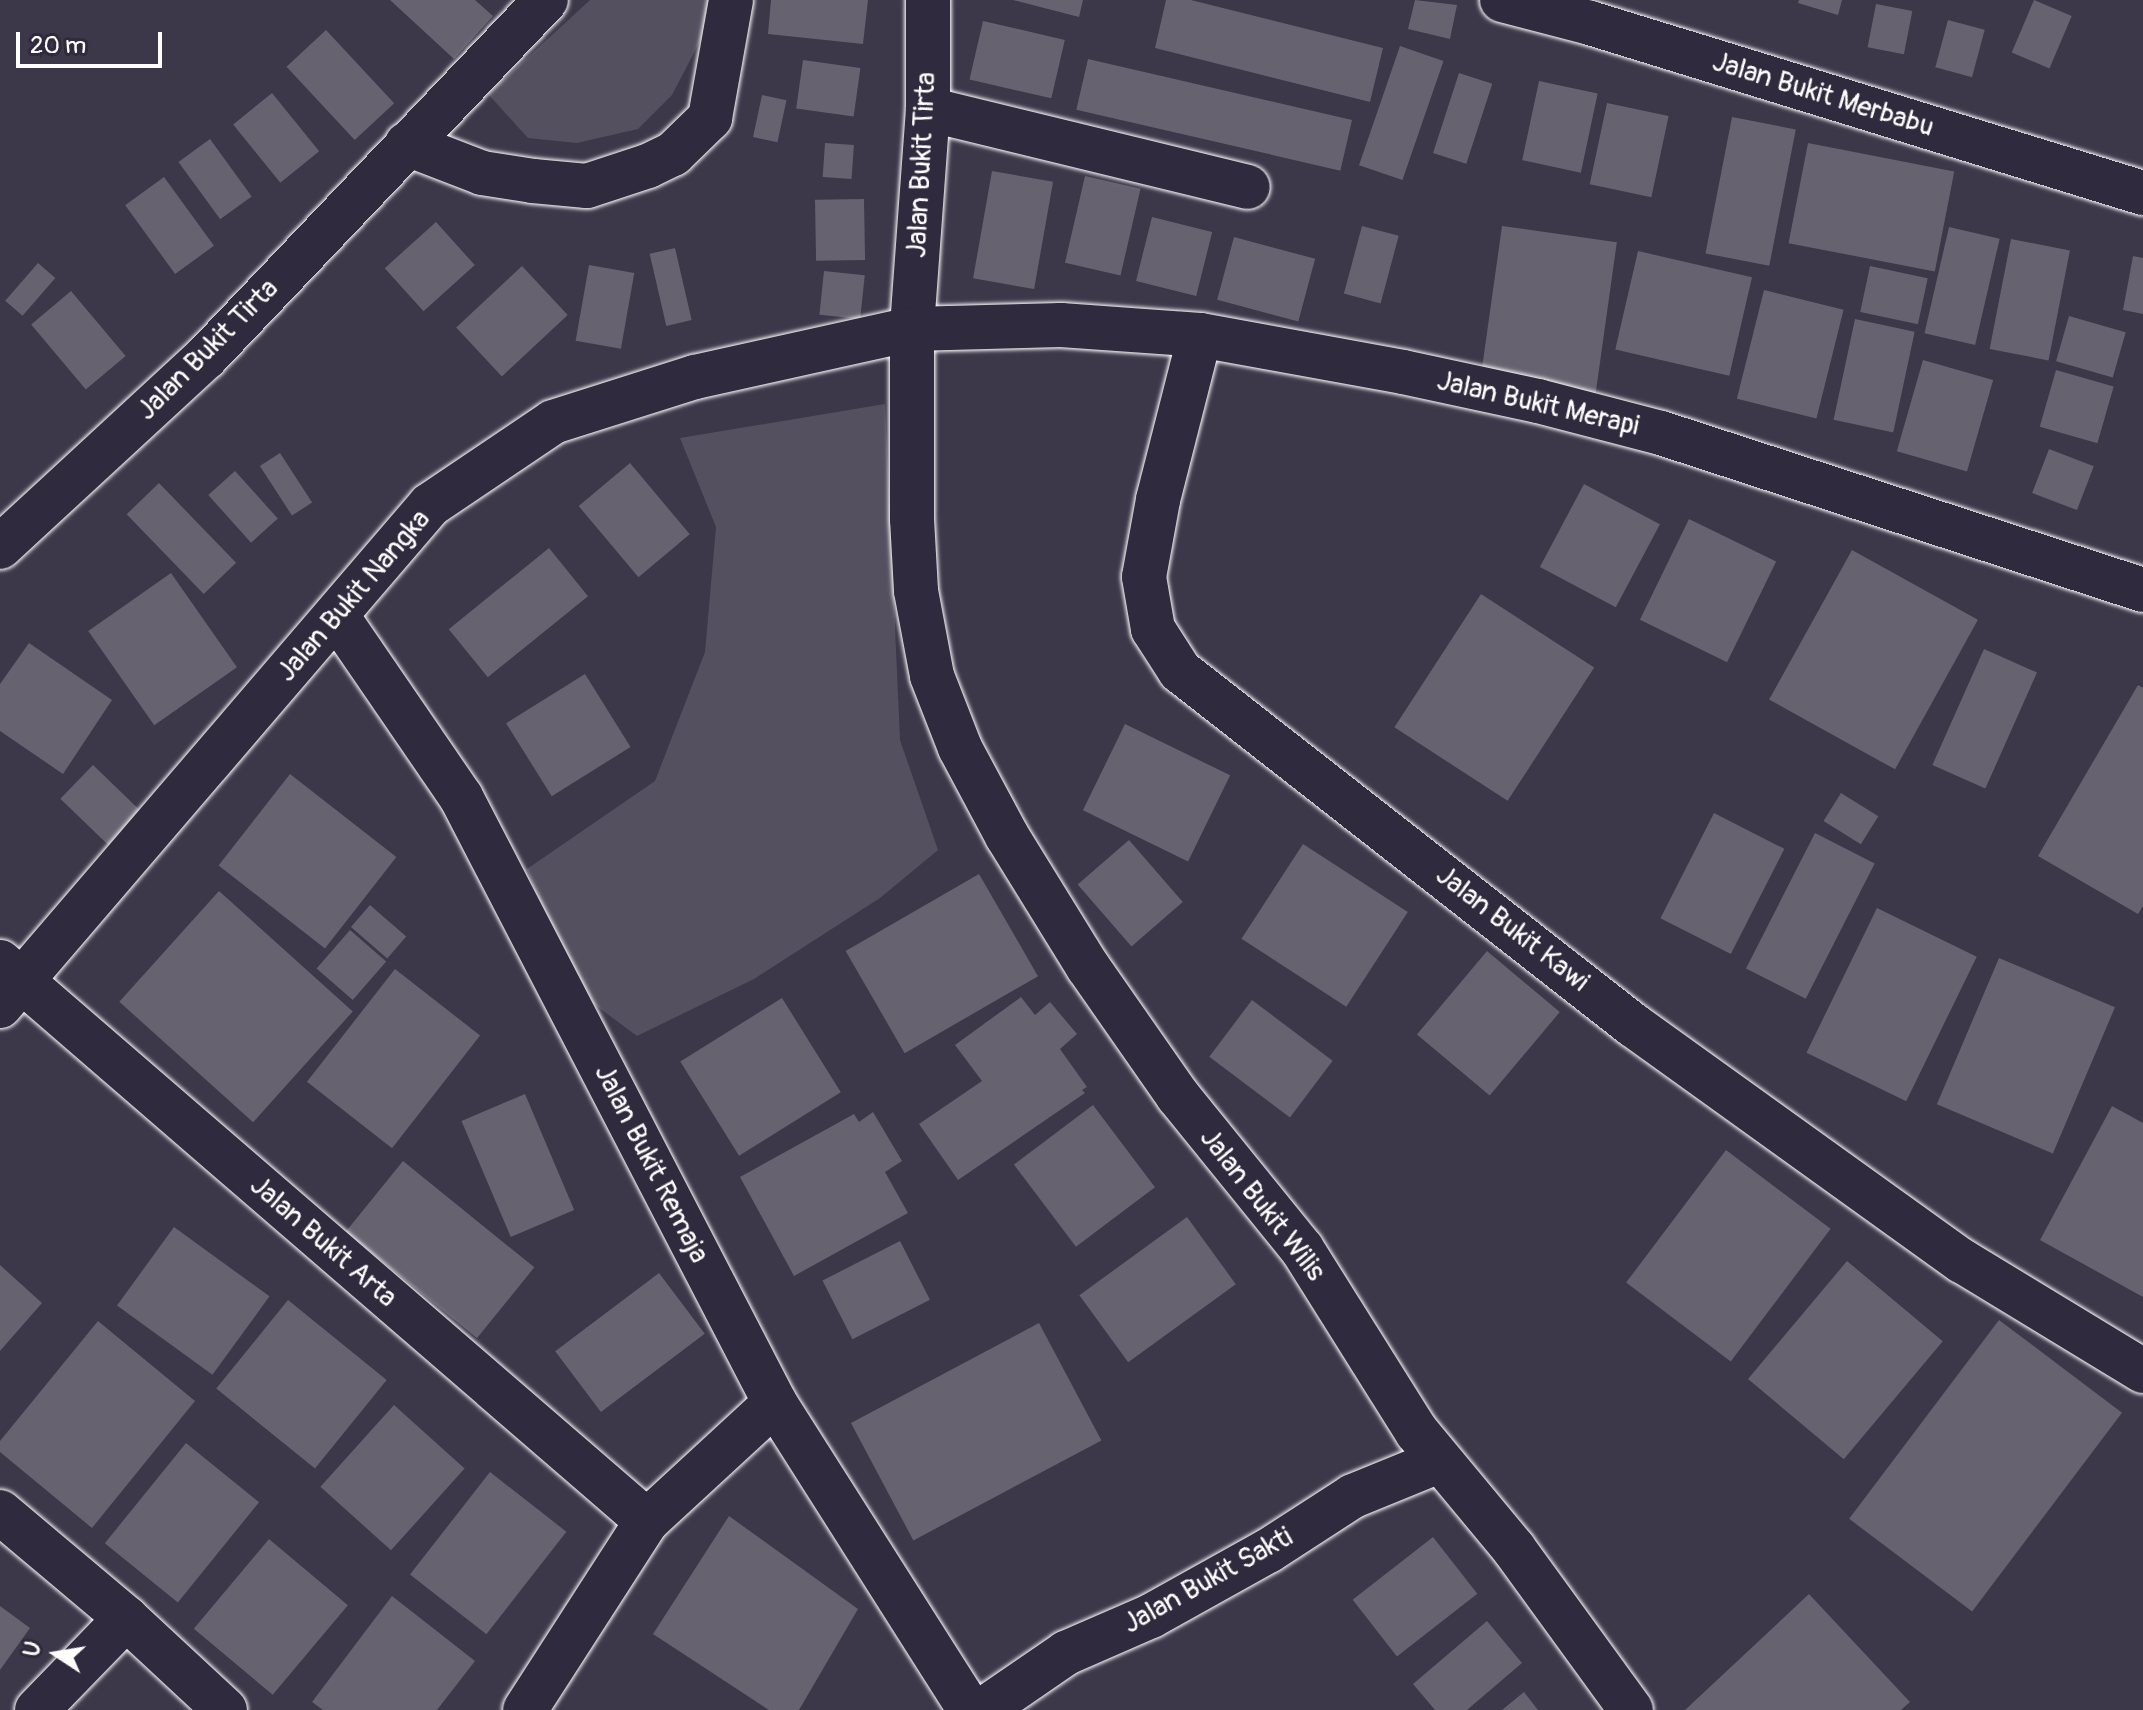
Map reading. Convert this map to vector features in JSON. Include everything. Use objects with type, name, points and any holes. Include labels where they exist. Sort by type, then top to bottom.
[{"type":"street","name":"Jalan Bukit Tirta","points":[[0,547],[206,357],[546,0]]},
{"type":"street","points":[[407,144],[482,173],[587,186],[648,166],[673,154],[710,118],[731,0]]},
{"type":"street","name":"Jalan Bukit Tirta","points":[[928,0],[928,109],[912,329],[916,591],[932,676]]},
{"type":"street","name":"Jalan Bukit Merbabu","points":[[1502,0],[1590,23],[2143,193]]},
{"type":"street","points":[[928,109],[1248,187]]},
{"type":"street","name":"Jalan Bukit Merapi","points":[[912,329],[1061,325],[1200,335],[1463,385],[1661,433],[2142,585]]},
{"type":"street","name":"Jalan Bukit Nangka","points":[[7,983],[337,616],[430,505],[553,422],[695,377],[912,329]]},
{"type":"street","name":"Jalan Bukit Kawi","points":[[1200,335],[1158,500],[1144,577],[1153,629],[1180,671],[1633,1025],[1962,1261],[2143,1371]]},
{"type":"street","name":"Jalan Bukit Remaja","points":[[337,616],[461,797],[775,1403],[970,1710]]},
{"type":"street","name":"Jalan Bukit Wilis","points":[[932,676],[960,748],[1007,836],[1088,967],[1178,1096],[1302,1249],[1417,1432],[1514,1549],[1631,1710]]},
{"type":"street","name":"Jalan Bukit Arta","points":[[7,983],[647,1521]]},
{"type":"street","points":[[525,1710],[647,1521],[775,1403]]},
{"type":"street","name":"Jalan Bukit Sakti","points":[[983,1710],[1066,1653],[1151,1616],[1268,1551],[1353,1496],[1439,1461]]},
{"type":"street","points":[[0,1512],[126,1618],[225,1710]]},
{"type":"street","points":[[37,1710],[126,1618]]},
{"type":"shaded area","points":[[590,0],[710,0],[710,22],[672,95],[638,129],[577,143],[528,138],[488,94]]},
{"type":"shaded area","points":[[885,404],[900,740],[938,850],[880,898],[754,979],[637,1036],[575,990],[527,869],[655,781],[705,652],[716,527],[680,438]]},
{"type":"building","points":[[390,0],[475,0],[493,16],[454,59]]},
{"type":"building","points":[[771,0],[868,0],[863,44],[768,34]]},
{"type":"building","points":[[1013,0],[1083,0],[1079,17]]},
{"type":"building","points":[[1166,0],[1191,0],[1383,48],[1370,102],[1155,48]]},
{"type":"building","points":[[1415,0],[1457,5],[1450,39],[1408,29]]},
{"type":"building","points":[[1799,0],[1842,0],[1838,15],[1798,3]]},
{"type":"building","points":[[2034,0],[2072,16],[2049,68],[2012,52]]},
{"type":"building","points":[[1876,4],[1912,11],[1904,54],[1868,47]]},
{"type":"building","points":[[1948,20],[1985,30],[1972,77],[1935,67]]},
{"type":"building","points":[[983,21],[1065,40],[1051,98],[970,79]]},
{"type":"building","points":[[326,30],[394,103],[355,140],[287,67]]},
{"type":"building","points":[[1400,46],[1443,61],[1402,180],[1359,165]]},
{"type":"building","points":[[1088,59],[1352,120],[1340,171],[1076,110]]},
{"type":"building","points":[[803,60],[860,68],[854,117],[796,109]]},
{"type":"building","points":[[1459,73],[1492,84],[1466,164],[1433,153]]},
{"type":"building","points":[[1539,81],[1598,93],[1581,173],[1522,160]]},
{"type":"building","points":[[272,93],[319,151],[280,183],[233,124]]},
{"type":"building","points":[[762,95],[786,100],[778,142],[753,137]]},
{"type":"building","points":[[1607,103],[1669,116],[1651,197],[1590,184]]},
{"type":"building","points":[[1732,117],[1796,129],[1769,266],[1705,253]]},
{"type":"building","points":[[210,139],[252,196],[220,219],[178,162]]},
{"type":"building","points":[[825,143],[854,145],[852,179],[823,177]]},
{"type":"building","points":[[1808,143],[1954,171],[1935,272],[1789,243]]},
{"type":"building","points":[[992,171],[1053,182],[1034,289],[973,278]]},
{"type":"building","points":[[1085,176],[1141,189],[1121,276],[1065,263]]},
{"type":"building","points":[[164,177],[214,246],[175,274],[125,205]]},
{"type":"building","points":[[864,199],[865,260],[816,261],[815,200]]},
{"type":"building","points":[[1152,217],[1212,232],[1196,296],[1136,281]]},
{"type":"building","points":[[436,222],[475,265],[424,311],[385,268]]},
{"type":"building","points":[[1362,226],[1399,236],[1381,303],[1344,294]]},
{"type":"building","points":[[1502,226],[1617,242],[1595,397],[1480,380]]},
{"type":"building","points":[[1949,227],[2000,239],[1975,345],[1924,333]]},
{"type":"building","points":[[1234,237],[1315,259],[1298,322],[1217,300]]},
{"type":"building","points":[[2011,239],[2070,250],[2049,360],[1990,349]]},
{"type":"building","points":[[675,248],[692,320],[666,326],[650,254]]},
{"type":"building","points":[[1638,251],[1752,277],[1729,376],[1615,349]]},
{"type":"building","points":[[2133,256],[2143,258],[2143,314],[2123,310]]},
{"type":"building","points":[[38,263],[55,278],[23,316],[5,301]]},
{"type":"building","points":[[589,265],[634,273],[621,349],[576,341]]},
{"type":"building","points":[[522,266],[568,315],[502,376],[456,327]]},
{"type":"building","points":[[1870,266],[1928,278],[1918,324],[1860,312]]},
{"type":"building","points":[[824,271],[865,275],[860,319],[819,315]]},
{"type":"building","points":[[1764,290],[1844,310],[1816,419],[1737,399]]},
{"type":"building","points":[[71,291],[126,356],[86,390],[31,324]]},
{"type":"building","points":[[2069,316],[2126,332],[2113,377],[2056,361]]},
{"type":"building","points":[[1855,319],[1915,332],[1893,432],[1834,420]]},
{"type":"building","points":[[1923,360],[1993,380],[1967,471],[1897,451]]},
{"type":"building","points":[[2056,370],[2114,387],[2097,443],[2040,427]]},
{"type":"building","points":[[2049,449],[2094,466],[2077,510],[2032,493]]},
{"type":"building","points":[[280,453],[312,502],[292,516],[260,466]]},
{"type":"building","points":[[630,463],[690,534],[638,577],[579,506]]},
{"type":"building","points":[[235,471],[278,519],[251,543],[208,495]]},
{"type":"building","points":[[159,483],[236,563],[204,594],[127,514]]},
{"type":"building","points":[[1584,484],[1660,524],[1616,607],[1540,567]]},
{"type":"building","points":[[1689,519],[1776,562],[1727,662],[1640,620]]},
{"type":"building","points":[[549,548],[588,596],[488,677],[449,629]]},
{"type":"building","points":[[1852,550],[1978,620],[1895,769],[1769,700]]},
{"type":"building","points":[[171,573],[237,667],[154,725],[88,631]]},
{"type":"building","points":[[1481,594],[1594,668],[1508,801],[1394,727]]},
{"type":"building","points":[[29,643],[112,700],[63,774],[0,731],[0,684]]},
{"type":"building","points":[[1984,649],[2037,673],[1985,789],[1932,765]]},
{"type":"building","points":[[585,674],[631,747],[552,796],[506,723]]},
{"type":"building","points":[[2138,685],[2143,688],[2143,906],[2138,914],[2038,856]]},
{"type":"building","points":[[1125,724],[1230,775],[1188,862],[1083,810]]},
{"type":"building","points":[[93,765],[141,812],[109,845],[60,799]]},
{"type":"building","points":[[290,774],[396,857],[325,949],[219,865]]},
{"type":"building","points":[[1841,793],[1878,816],[1861,844],[1824,821]]},
{"type":"building","points":[[1714,813],[1784,849],[1731,954],[1660,918]]},
{"type":"building","points":[[1815,833],[1875,863],[1806,999],[1746,968]]},
{"type":"building","points":[[1129,840],[1183,902],[1131,946],[1078,885]]},
{"type":"building","points":[[1303,844],[1408,912],[1346,1007],[1241,939]]},
{"type":"building","points":[[979,874],[1038,976],[905,1053],[846,951]]},
{"type":"building","points":[[219,891],[353,1011],[253,1122],[119,1002]]},
{"type":"building","points":[[370,905],[406,936],[387,958],[351,927]]},
{"type":"building","points":[[1877,908],[1977,957],[1906,1101],[1806,1053]]},
{"type":"building","points":[[350,930],[386,961],[353,1000],[317,968]]},
{"type":"building","points":[[1487,951],[1560,1012],[1490,1096],[1417,1034]]},
{"type":"building","points":[[1999,958],[2115,1007],[2053,1154],[1937,1104]]},
{"type":"building","points":[[395,969],[480,1035],[392,1148],[307,1082]]},
{"type":"building","points":[[1021,997],[1035,1015],[1050,1002],[1077,1034],[1060,1049],[1087,1087],[1082,1090],[1085,1093],[958,1180],[919,1124],[982,1081],[955,1045]]},
{"type":"building","points":[[782,998],[841,1092],[739,1156],[680,1062]]},
{"type":"building","points":[[1252,1000],[1333,1061],[1290,1117],[1209,1057]]},
{"type":"building","points":[[525,1094],[574,1210],[511,1237],[461,1121]]},
{"type":"building","points":[[1093,1105],[1155,1187],[1076,1247],[1014,1165]]},
{"type":"building","points":[[2112,1106],[2143,1123],[2143,1297],[2040,1240]]},
{"type":"building","points":[[873,1112],[902,1161],[885,1172],[908,1213],[794,1276],[740,1177],[854,1114],[859,1122]]},
{"type":"building","points":[[1726,1150],[1831,1229],[1731,1361],[1626,1283]]},
{"type":"building","points":[[403,1161],[534,1267],[477,1338],[346,1232]]},
{"type":"building","points":[[1187,1217],[1236,1284],[1128,1362],[1079,1295]]},
{"type":"building","points":[[174,1227],[269,1296],[212,1375],[117,1305]]},
{"type":"building","points":[[900,1241],[930,1300],[852,1339],[822,1280]]},
{"type":"building","points":[[1847,1261],[1943,1341],[1844,1459],[1748,1379]]},
{"type":"building","points":[[0,1265],[42,1303],[0,1351]]},
{"type":"building","points":[[659,1273],[705,1334],[601,1412],[555,1351]]},
{"type":"building","points":[[288,1300],[387,1380],[315,1469],[216,1389]]},
{"type":"building","points":[[1999,1320],[2122,1413],[1972,1612],[1849,1519]]},
{"type":"building","points":[[98,1321],[195,1401],[92,1528],[0,1452],[0,1441]]},
{"type":"building","points":[[1039,1323],[1101,1440],[913,1540],[851,1423]]},
{"type":"building","points":[[394,1405],[465,1469],[391,1550],[320,1487]]},
{"type":"building","points":[[186,1443],[259,1502],[178,1602],[105,1543]]},
{"type":"building","points":[[490,1472],[566,1532],[486,1634],[410,1574]]},
{"type":"building","points":[[729,1516],[858,1609],[799,1710],[769,1710],[653,1634]]},
{"type":"building","points":[[1433,1537],[1477,1594],[1397,1657],[1353,1600]]},
{"type":"building","points":[[269,1539],[348,1605],[273,1695],[194,1629]]},
{"type":"building","points":[[1809,1594],[1910,1702],[1901,1710],[1685,1710]]},
{"type":"building","points":[[392,1596],[475,1661],[437,1710],[323,1710],[312,1702]]},
{"type":"building","points":[[0,1606],[30,1628],[0,1670]]},
{"type":"building","points":[[1487,1621],[1522,1663],[1467,1710],[1435,1710],[1413,1684]]},
{"type":"building","points":[[1524,1692],[1538,1710],[1502,1710]]}]
